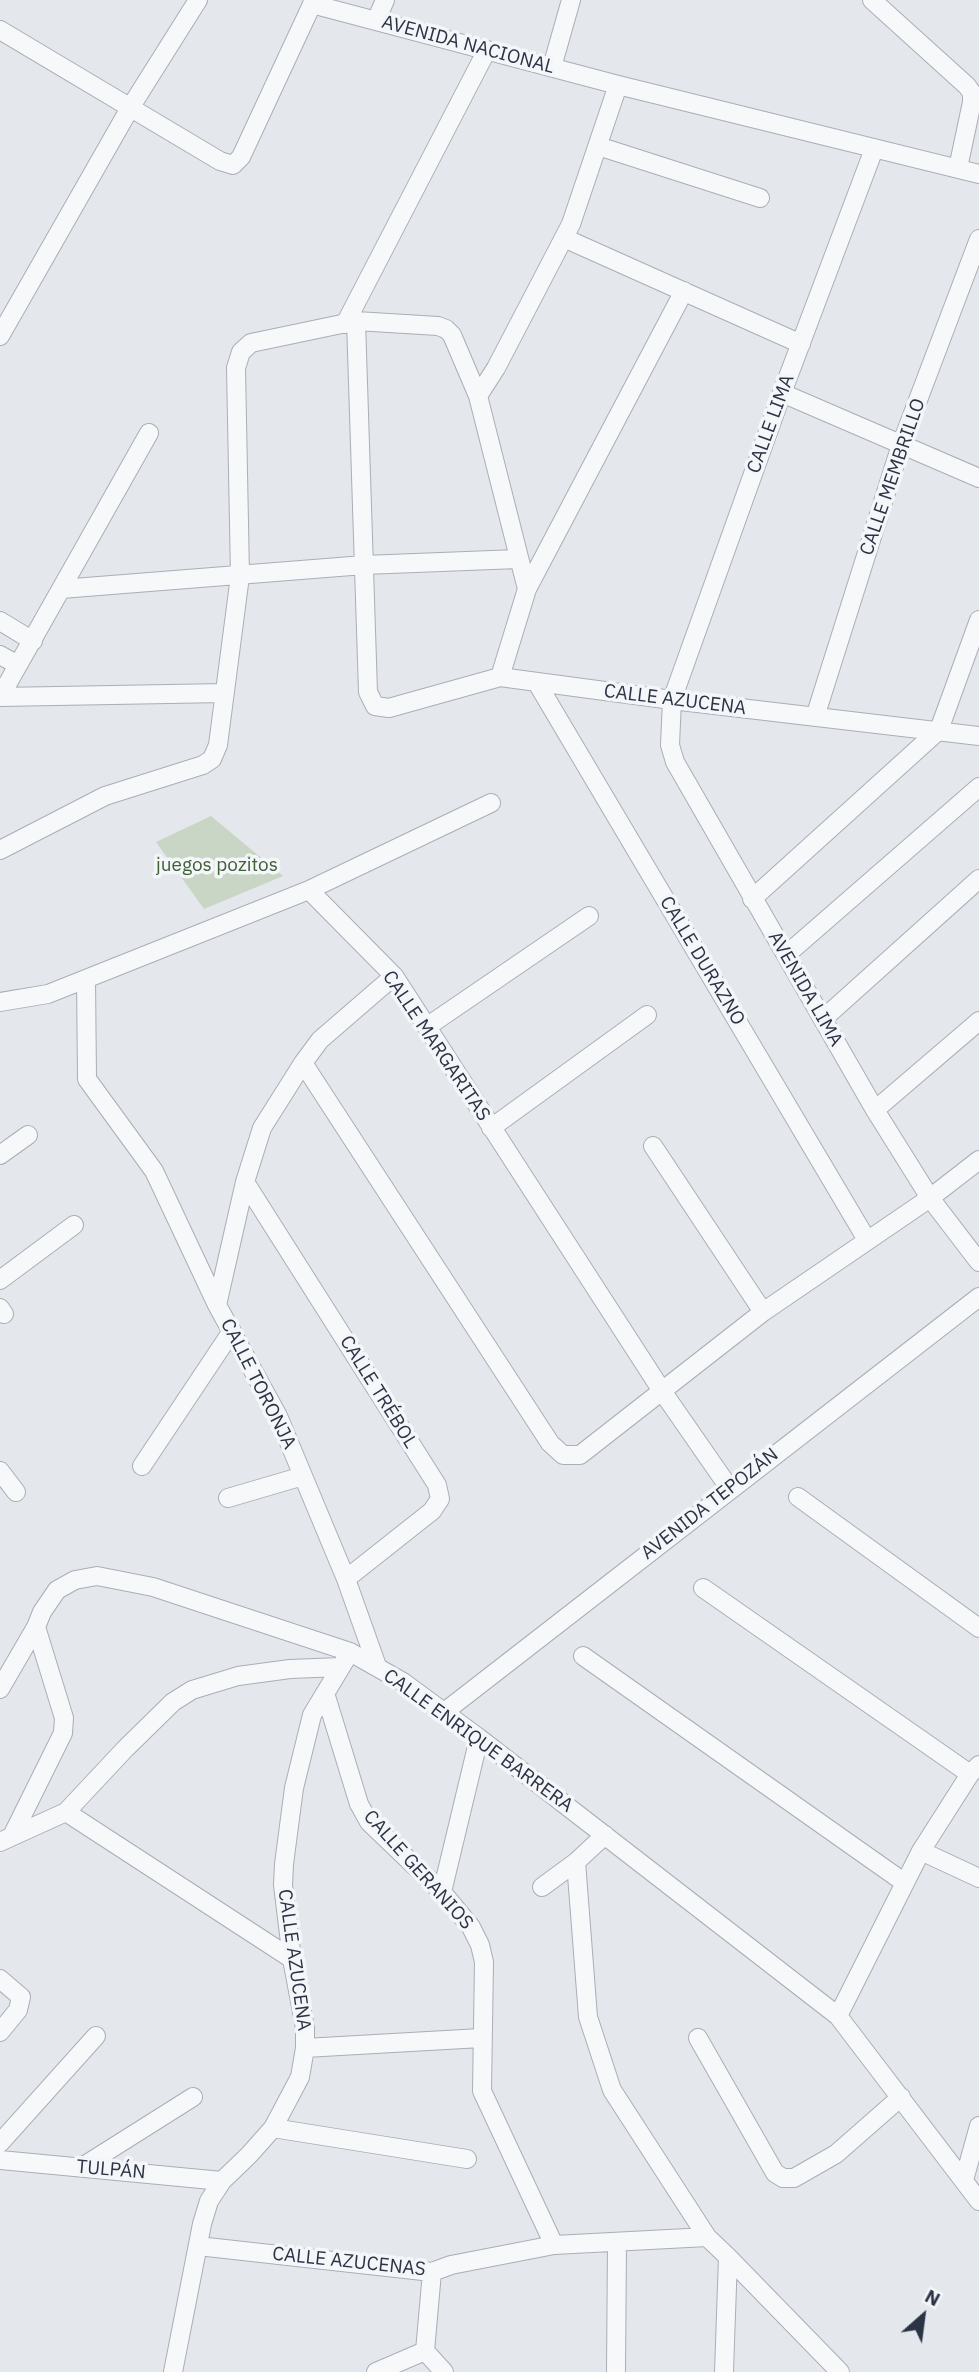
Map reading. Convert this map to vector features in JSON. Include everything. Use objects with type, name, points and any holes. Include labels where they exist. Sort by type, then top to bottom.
[{"type":"street","points":[[0,336],[130,108],[198,0]]},
{"type":"street","points":[[376,20],[384,0]]},
{"type":"street","points":[[552,67],[571,0]]},
{"type":"street","points":[[872,0],[972,93],[958,169]]},
{"type":"street","name":"AVENIDA NACIONAL","points":[[0,30],[220,161],[233,165],[241,157],[313,2],[618,85],[979,174]]},
{"type":"street","points":[[364,565],[350,323],[487,50]]},
{"type":"street","points":[[478,396],[496,368],[565,238],[618,85]]},
{"type":"street","points":[[598,146],[760,198]]},
{"type":"street","name":"CALLE LIMA","points":[[672,700],[782,393],[874,149]]},
{"type":"street","points":[[565,238],[801,344]]},
{"type":"street","name":"CALLE MEMBRILLO","points":[[815,717],[901,445],[979,239]]},
{"type":"street","points":[[500,677],[527,589],[684,291]]},
{"type":"street","points":[[0,850],[105,796],[204,765],[212,760],[218,745],[240,576],[236,368],[241,352],[251,342],[350,323],[438,326],[446,329],[452,335],[478,396],[527,589]]},
{"type":"street","points":[[782,393],[979,478]]},
{"type":"street","points":[[0,697],[149,433]]},
{"type":"street","points":[[61,589],[364,565],[518,559]]},
{"type":"street","name":"CALLE AZUCENA","points":[[364,565],[368,692],[375,706],[389,708],[500,677],[973,735]]},
{"type":"street","points":[[752,899],[939,730],[979,620]]},
{"type":"street","points":[[0,621],[33,641]]},
{"type":"street","points":[[0,655],[18,665]]},
{"type":"street","name":"CALLE DURAZNO","points":[[537,683],[867,1240]]},
{"type":"street","points":[[0,697],[225,693]]},
{"type":"street","name":"AVENIDA LIMA","points":[[672,700],[669,730],[674,762],[875,1110],[930,1198],[979,1262]]},
{"type":"street","points":[[973,735],[979,750]]},
{"type":"street","points":[[786,955],[979,787]]},
{"type":"street","points":[[0,1002],[48,994],[309,890],[491,803]]},
{"type":"street","points":[[823,1019],[979,879]]},
{"type":"street","name":"CALLE MARGARITAS","points":[[309,890],[394,976],[662,1391],[730,1489]]},
{"type":"street","points":[[428,1026],[589,916]]},
{"type":"street","name":"CALLE TORONJA","points":[[377,1666],[346,1579],[278,1416],[217,1305],[245,1182],[262,1128],[320,1040],[394,976]]},
{"type":"street","points":[[86,979],[86,1079],[154,1171],[217,1305]]},
{"type":"street","points":[[491,1128],[647,1015]]},
{"type":"street","points":[[875,1110],[979,1021]]},
{"type":"street","points":[[303,1063],[550,1443],[563,1455],[580,1455],[763,1312],[930,1198],[979,1160]]},
{"type":"street","points":[[0,1155],[28,1135]]},
{"type":"street","points":[[653,1146],[763,1312]]},
{"type":"street","name":"CALLE TRÉBOL","points":[[245,1182],[437,1485],[440,1499],[432,1511],[346,1579]]},
{"type":"street","points":[[0,1280],[74,1225]]},
{"type":"street","name":"AVENIDA TEPOZÁN","points":[[443,1713],[979,1297]]},
{"type":"street","points":[[142,1466],[232,1331]]},
{"type":"street","points":[[0,1471],[16,1492]]},
{"type":"street","points":[[228,1498],[303,1476]]},
{"type":"street","points":[[798,1497],[979,1628]]},
{"type":"street","name":"CALLE ENRIQUE BARRERA","points":[[0,1689],[36,1627],[41,1612],[57,1590],[75,1580],[97,1576],[153,1587],[345,1659],[377,1666],[479,1738],[838,2016],[979,2201]]},
{"type":"street","points":[[703,1588],[974,1769],[921,1851],[838,2016]]},
{"type":"street","points":[[6,1839],[63,1733],[65,1718],[36,1627]]},
{"type":"street","points":[[583,1656],[905,1882]]},
{"type":"street","points":[[6,1839],[66,1812],[173,1702],[192,1690],[238,1676],[345,1659]]},
{"type":"street","name":"CALLE AZUCENA","points":[[173,2372],[209,2201],[222,2181],[273,2128],[300,2077],[305,2028],[292,1959],[283,1885],[284,1864],[294,1788],[312,1715],[345,1659]]},
{"type":"street","name":"CALLE GERANIOS","points":[[325,1693],[359,1804],[369,1822],[442,1892],[471,1927],[480,1944],[484,1962],[482,2091],[554,2245]]},
{"type":"street","points":[[442,1892],[479,1738]]},
{"type":"street","points":[[66,1812],[292,1959]]},
{"type":"street","points":[[542,1887],[576,1862],[605,1835]]},
{"type":"street","points":[[921,1851],[979,1878]]},
{"type":"street","points":[[576,1862],[588,2017],[612,2090],[707,2237],[839,2372]]},
{"type":"street","points":[[0,1979],[21,1997],[18,2010],[0,2032]]},
{"type":"street","points":[[0,2143],[96,2036]]},
{"type":"street","points":[[305,2048],[481,2038]]},
{"type":"street","points":[[698,2038],[775,2173],[783,2178],[794,2178],[836,2154],[901,2097]]},
{"type":"street","points":[[82,2167],[193,2097]]},
{"type":"street","points":[[964,2180],[979,2126]]},
{"type":"street","points":[[273,2128],[467,2159]]},
{"type":"street","name":"TULPÁN","points":[[0,2160],[222,2181]]},
{"type":"street","name":"CALLE AZUCENAS","points":[[198,2246],[432,2272],[451,2265],[554,2245],[707,2237]]},
{"type":"street","points":[[616,2372],[617,2243]]},
{"type":"street","points":[[724,2372],[728,2257]]},
{"type":"street","points":[[432,2272],[425,2351],[444,2372]]},
{"type":"street","points":[[376,2372],[425,2351]]},
{"type":"green space","name":"juegos pozitos","points":[[211,816],[283,876],[204,909],[156,842]]}]
